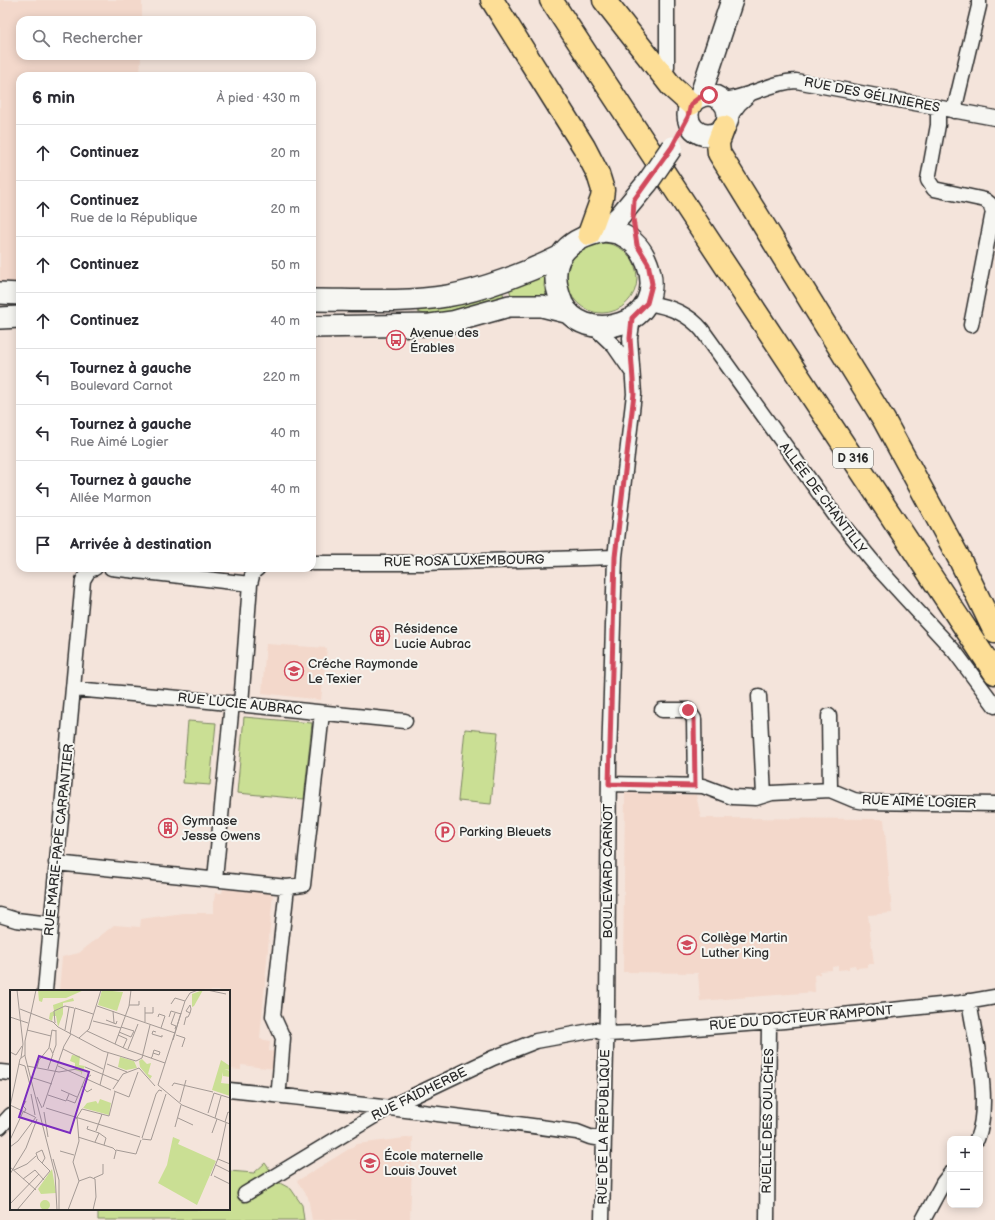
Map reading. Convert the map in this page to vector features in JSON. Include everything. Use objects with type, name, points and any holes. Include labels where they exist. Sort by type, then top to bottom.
[{"type":"main road","points":[[492,0],[584,147],[598,174],[602,190],[602,198],[597,232]]},
{"type":"main road","points":[[604,0],[667,81],[727,108],[726,123],[718,142],[719,153],[884,420],[956,553],[995,632]]},
{"type":"main road","points":[[700,134],[690,125],[703,98],[732,0]]},
{"type":"main road","name":"D 316","points":[[556,7],[771,336],[855,460],[995,673]]},
{"type":"main road","points":[[316,300],[426,299],[447,296],[475,289],[538,267],[559,257],[572,242],[597,232],[620,216],[648,182],[703,98]]},
{"type":"main road","points":[[672,147],[700,134],[714,135],[726,123]]},
{"type":"main road","points":[[316,327],[430,325],[452,322],[509,306],[542,306],[566,312],[579,321],[594,327],[616,325],[632,318],[647,303],[652,284],[648,263],[637,245],[633,219],[634,200]]},
{"type":"main road","points":[[597,232],[622,235],[637,245]]},
{"type":"main road","points":[[559,257],[556,276],[559,295],[566,312]]},
{"type":"main road","points":[[0,293],[16,294]]},
{"type":"main road","points":[[0,303],[16,303]]},
{"type":"main road","points":[[0,318],[16,317]]},
{"type":"main road","points":[[0,328],[16,327]]},
{"type":"street","points":[[666,0],[667,67]]},
{"type":"street","points":[[954,111],[979,6],[979,0]]},
{"type":"street","name":"RUE DES GÉLINIERES","points":[[703,98],[750,94],[783,82],[796,81],[995,118]]},
{"type":"street","name":"RUE DES GÉLINIERES","points":[[726,123],[739,104],[750,94]]},
{"type":"street","points":[[938,108],[938,125],[929,174],[930,185],[934,190],[985,200],[990,204],[993,212],[971,326]]},
{"type":"street","name":"ALLÉE DE CHANTILLY","points":[[647,303],[679,312],[696,323],[837,518],[878,568],[955,652],[995,706]]},
{"type":"street","name":"BOULEVARD CARNOT","points":[[606,1034],[609,784],[615,557],[634,394],[630,338],[632,318]]},
{"type":"street","name":"BOULEVARD CARNOT","points":[[594,327],[614,346],[632,372]]},
{"type":"street","name":"RUE ROSA LUXEMBOURG","points":[[316,563],[424,563],[615,557]]},
{"type":"street","name":"RUE MARIE-PAPE CARPANTIER","points":[[45,990],[83,580],[88,572]]},
{"type":"street","points":[[146,572],[250,584]]},
{"type":"street","points":[[215,879],[250,584],[253,572]]},
{"type":"street","name":"RUE LUCIE AUBRAC","points":[[74,689],[405,721]]},
{"type":"street","points":[[759,696],[764,795]]},
{"type":"street","points":[[662,710],[688,710],[694,719],[695,786]]},
{"type":"street","points":[[56,863],[287,887],[303,885],[322,713]]},
{"type":"street","points":[[829,716],[830,790]]},
{"type":"street","name":"RUE AIMÉ LOGIER","points":[[609,784],[703,786],[732,797],[756,798],[772,793],[830,790],[865,802],[995,804]]},
{"type":"street","points":[[279,1088],[283,1038],[273,1016],[287,887]]},
{"type":"street","points":[[0,915],[16,920],[51,924]]},
{"type":"street","name":"RUE DU DOCTEUR RAMPONT","points":[[606,1034],[769,1022],[995,997]]},
{"type":"street","points":[[969,1001],[983,1094],[982,1118],[978,1136]]},
{"type":"street","name":"RUELLE DES OULCHES","points":[[767,1220],[769,1022]]},
{"type":"street","name":"RUE FAIDHERBE","points":[[246,1194],[386,1109],[493,1058],[536,1041],[596,1030],[606,1034]]},
{"type":"street","name":"RUE DE LA RÉPUBLIQUE","points":[[602,1220],[606,1034]]},
{"type":"street","points":[[230,1090],[386,1109],[445,1113],[569,1131],[603,1139]]},
{"type":"street","points":[[923,1220],[947,1178]]},
{"type":"shaded area","points":[[0,0],[142,0],[142,16],[16,16],[16,60],[141,60],[140,72],[16,72],[16,284],[0,284]]},
{"type":"shaded area","name":"Créche Raymonde Le Texier","points":[[266,644],[327,648],[321,700],[262,693]]},
{"type":"shaded area","points":[[625,793],[696,795],[701,818],[884,819],[892,913],[868,915],[874,964],[867,964],[867,967],[856,968],[855,965],[849,966],[849,969],[838,970],[838,966],[832,967],[832,970],[820,971],[820,974],[814,975],[815,992],[700,1001],[698,973],[623,972]]},
{"type":"shaded area","points":[[223,889],[273,893],[260,1039],[270,1041],[269,1051],[276,1052],[275,1069],[241,1065],[241,1070],[230,1069],[230,990],[59,990],[62,957],[79,953],[114,925],[140,927],[141,919],[183,913],[213,913],[215,893],[222,893]]},
{"type":"shaded area","name":"École maternelle Louis Jouvet","points":[[413,1137],[410,1220],[312,1220],[308,1197],[297,1181],[357,1144]]},
{"type":"green space","points":[[595,243],[609,243],[622,249],[631,258],[637,271],[635,291],[627,303],[609,313],[595,313],[582,307],[573,298],[567,285],[567,271],[573,258],[582,249]]},
{"type":"green space","points":[[545,274],[544,286],[547,299],[512,299],[509,288]]},
{"type":"green space","points":[[502,290],[505,300],[448,313],[426,314],[418,312],[420,309]]},
{"type":"green space","points":[[244,717],[312,723],[304,799],[237,793]]},
{"type":"green space","points":[[188,721],[216,723],[210,785],[183,783]]},
{"type":"green space","points":[[465,729],[498,732],[491,804],[458,801]]},
{"type":"green space","points":[[265,1163],[278,1182],[291,1189],[302,1205],[304,1220],[98,1220],[98,1210],[230,1210],[230,1171],[254,1173]]},
{"type":"place","name":"Avenue des Érables","points":[[396,340]]},
{"type":"place","name":"Résidence Lucie Aubrac","points":[[380,636]]},
{"type":"place","name":"Créche Raymonde Le Texier","points":[[294,671]]},
{"type":"place","name":"Gymnase Jesse Owens","points":[[168,828]]},
{"type":"place","name":"Parking Bleuets","points":[[445,832]]},
{"type":"place","name":"Collège Martin Luther King","points":[[687,945]]},
{"type":"place","name":"École maternelle Louis Jouvet","points":[[370,1163]]},
{"type":"route","points":[[688,710],[694,719],[695,786],[609,784],[615,557],[634,394],[630,338],[632,318],[647,303],[652,284],[648,263],[637,245],[633,219],[634,200],[672,147],[688,117],[688,110],[691,104],[700,97],[709,95]]}]
